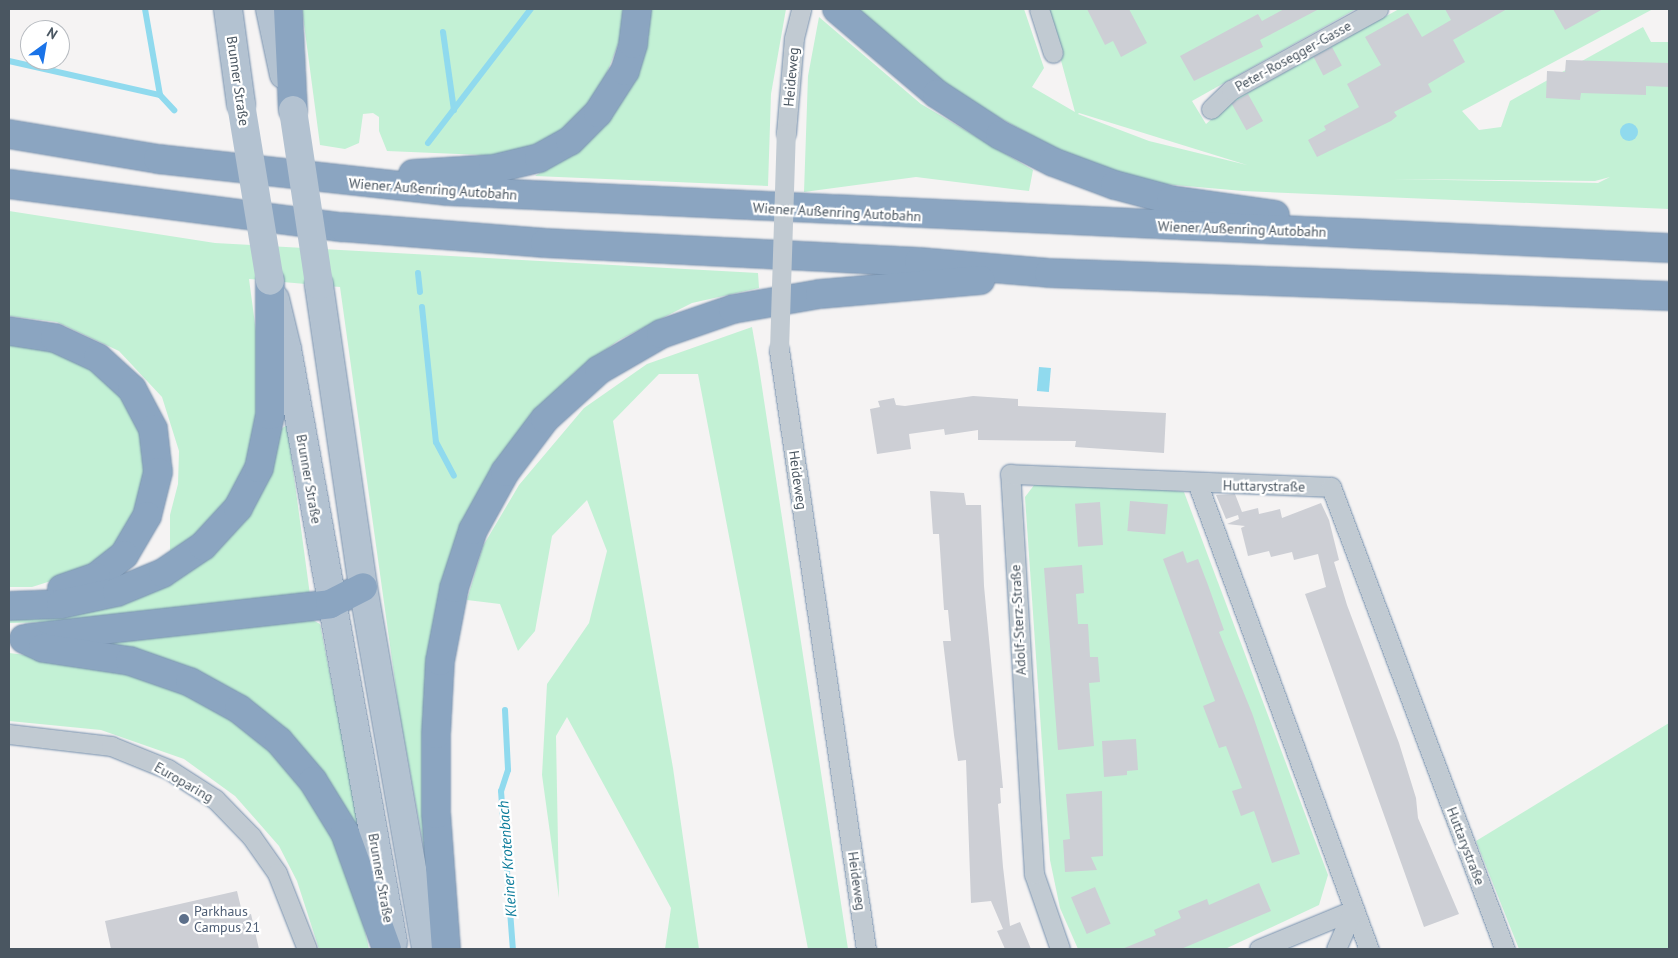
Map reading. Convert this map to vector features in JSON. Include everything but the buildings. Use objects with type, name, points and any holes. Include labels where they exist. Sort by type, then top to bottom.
[{"type":"highway","points":[[288,9],[293,110]]},
{"type":"highway","points":[[322,180],[493,169],[547,154],[570,141],[598,113],[625,71],[633,44],[637,9]]},
{"type":"highway","points":[[837,9],[937,94],[992,130],[1053,162],[1114,185],[1171,200],[1444,238]]},
{"type":"highway","name":"Wiener Außenring Autobahn","points":[[9,134],[322,180],[592,200],[1669,248]]},
{"type":"highway","points":[[9,184],[342,227],[545,243],[919,262],[1049,273],[1669,296]]},
{"type":"highway","points":[[446,949],[436,814],[436,734],[447,624],[454,588],[473,530],[505,472],[545,419],[599,370],[661,334],[733,309],[820,294],[1049,273]]},
{"type":"highway","points":[[9,606],[61,604],[117,592],[163,574],[203,546],[238,508],[258,468],[270,415],[270,281]]},
{"type":"highway","points":[[9,331],[55,338],[98,358],[132,389],[153,429],[158,472],[147,516],[124,555],[96,577],[60,590],[9,596]]},
{"type":"highway","points":[[16,639],[74,630],[147,627],[330,604],[363,587]]},
{"type":"highway","points":[[16,639],[44,648],[130,661],[190,682],[239,709],[279,741],[313,781],[345,833],[387,949]]},
{"type":"main road","name":"Brunner Straße","points":[[228,9],[241,104],[270,281],[287,349],[330,604],[394,949]]},
{"type":"main road","points":[[270,9],[293,110],[363,587],[426,949]]},
{"type":"street","name":"Heideweg","points":[[801,9],[794,38],[786,133],[779,350],[866,949]]},
{"type":"street","points":[[1039,9],[1053,53]]},
{"type":"street","name":"Peter-Rosegger-Gasse","points":[[1211,110],[1231,90],[1378,9]]},
{"type":"street","name":"Adolf-Sterz-Straße","points":[[1060,949],[1034,874],[1010,474],[1198,485]]},
{"type":"street","name":"Huttarystraße","points":[[1369,949],[1353,910],[1198,485],[1331,487],[1505,949]]},
{"type":"street","name":"Europaring","points":[[9,734],[111,746],[168,769],[215,799],[251,836],[277,873],[308,949]]},
{"type":"street","points":[[1259,949],[1353,910]]},
{"type":"street","points":[[1336,949],[1353,910]]},
{"type":"green space","points":[[302,9],[623,9],[621,37],[599,93],[560,134],[506,156],[387,151],[379,131],[379,117],[373,113],[363,114],[359,143],[345,149],[320,145]]},
{"type":"green space","points":[[649,9],[786,9],[771,94],[768,186],[535,176],[591,140],[628,90]]},
{"type":"green space","points":[[856,9],[1024,9],[1044,68],[1032,87],[1075,112],[1047,9],[1356,9],[1192,101],[1206,124],[1231,102],[1399,9],[1653,9],[1462,111],[1479,130],[1501,127],[1510,101],[1643,27],[1651,42],[1669,42],[1669,209],[1243,191],[1152,183],[1067,155],[964,98],[886,38]],"holes":[[[1079,113],[1247,165],[1149,141]],[[1610,177],[1598,183],[1392,179],[1595,181]]]},
{"type":"green space","points":[[819,17],[921,104],[1033,170],[1029,191],[916,177],[804,192],[808,76]]},
{"type":"green space","points":[[9,211],[215,243],[758,273],[759,288],[692,303],[619,340],[575,372],[551,399],[473,509],[428,870],[399,710],[340,287],[249,279],[257,339],[258,410],[243,476],[210,526],[170,551],[170,515],[178,484],[179,451],[162,397],[119,351],[57,322],[9,316]]},
{"type":"green space","points":[[752,327],[848,949],[808,949],[698,374],[659,374],[613,421],[673,768],[699,949],[665,949],[671,908],[567,717],[556,736],[559,898],[542,775],[547,684],[589,623],[607,551],[587,500],[552,536],[535,631],[518,651],[500,604],[467,600],[483,546],[519,485],[584,408],[647,364]]},
{"type":"green space","points":[[9,342],[51,349],[95,366],[123,392],[143,430],[149,469],[140,510],[119,547],[92,568],[32,587],[9,587]]},
{"type":"green space","points":[[287,425],[310,595],[108,621],[9,623],[9,613],[172,580],[278,431]]},
{"type":"green space","points":[[1041,476],[1184,492],[1328,875],[1319,905],[1225,949],[1078,949],[1060,908],[1050,860],[1025,497]]},
{"type":"green space","points":[[311,619],[320,624],[362,836],[284,734],[110,649],[109,642]]},
{"type":"green space","points":[[9,653],[59,659],[161,681],[229,714],[281,758],[327,822],[360,908],[369,949],[319,949],[297,881],[279,846],[235,796],[184,759],[101,730],[9,721]]},
{"type":"green space","points":[[1669,723],[1669,949],[1519,949],[1476,841]]},
{"type":"water","points":[[1629,123],[1635,126],[1638,132],[1635,138],[1629,141],[1623,138],[1620,132],[1623,126]]},
{"type":"water","points":[[1039,367],[1051,368],[1049,392],[1037,391]]},
{"type":"waterway","points":[[145,9],[160,95],[174,110]]},
{"type":"waterway","points":[[428,143],[531,9]]},
{"type":"waterway","points":[[443,32],[454,110]]},
{"type":"waterway","points":[[9,61],[160,95]]},
{"type":"waterway","points":[[418,273],[420,292]]},
{"type":"waterway","points":[[422,307],[436,442],[454,476]]},
{"type":"waterway","name":"Kleiner Krotenbach","points":[[505,710],[508,770],[501,791],[513,949]]},
{"type":"place","name":"Parkhaus Campus 21","points":[[184,919]]}]
